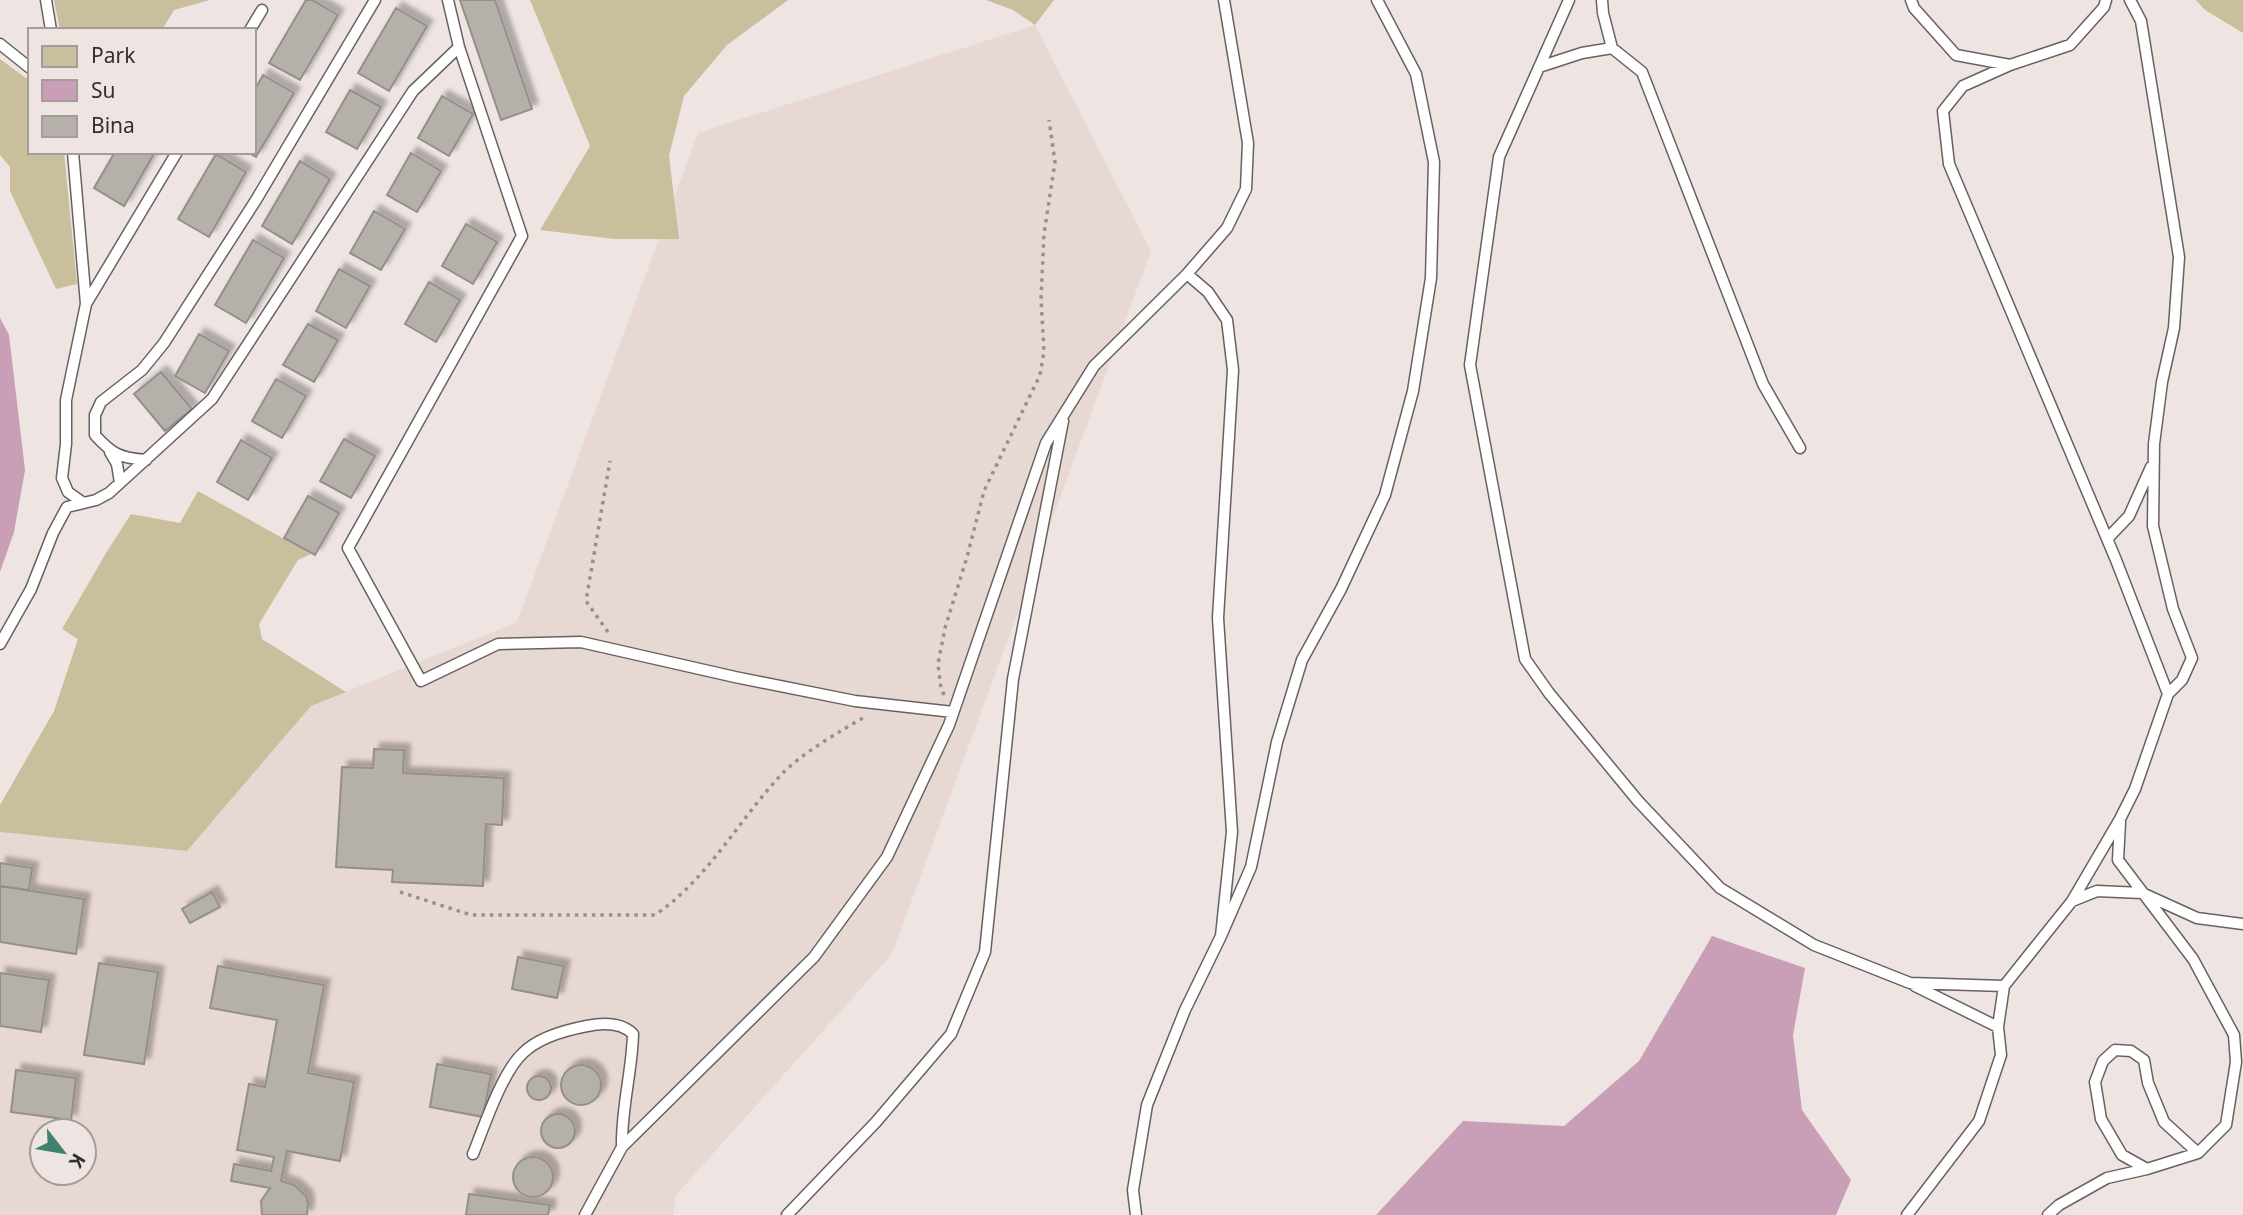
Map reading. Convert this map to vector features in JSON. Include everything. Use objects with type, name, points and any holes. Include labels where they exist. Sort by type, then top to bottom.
[{"type":"lane","points":[[46,0],[51,28]]},
{"type":"lane","points":[[120,483],[117,464],[95,435],[95,415],[102,402],[142,370],[164,344],[256,200],[375,0]]},
{"type":"lane","points":[[448,0],[459,47],[522,236],[348,548],[421,681],[498,644],[581,642],[855,701],[953,712]]},
{"type":"lane","points":[[585,1215],[622,1147],[814,957],[887,857],[953,712],[1046,443],[1094,366],[1187,274],[1227,228],[1246,189],[1248,143],[1224,0]]},
{"type":"lane","points":[[1136,1215],[1133,1190],[1147,1105],[1185,1010],[1251,867],[1277,742],[1302,660],[1341,589],[1385,495],[1413,391],[1431,278],[1434,162],[1416,74],[1377,0]]},
{"type":"lane","points":[[1569,0],[1499,157],[1471,365],[1525,659],[1549,693],[1638,802],[1720,888],[1814,945],[1910,983],[1998,1027]]},
{"type":"lane","points":[[1602,0],[1612,48],[1642,72],[1763,383],[1800,448]]},
{"type":"lane","points":[[1911,0],[1914,8],[1956,55],[2010,65]]},
{"type":"lane","points":[[2106,0],[2104,7],[2070,45],[2010,65],[1963,86],[1943,111],[1949,164],[2168,694]]},
{"type":"lane","points":[[1907,1215],[1979,1121],[2000,1055],[1998,1027],[2004,986],[2072,901],[2120,819],[2135,789],[2168,694],[2182,680],[2192,658],[2173,609],[2153,526],[2154,462],[2162,382],[2175,328],[2179,257],[2141,20],[2130,0]]},
{"type":"lane","points":[[251,28],[262,10]]},
{"type":"lane","points":[[0,44],[28,66]]},
{"type":"lane","points":[[67,507],[96,500],[120,483],[212,399],[413,91],[459,47]]},
{"type":"lane","points":[[1539,67],[1583,53],[1612,48]]},
{"type":"lane","points":[[0,644],[31,589],[53,533],[67,507],[68,492],[62,478],[66,444],[66,400],[86,304],[73,154]]},
{"type":"lane","points":[[86,304],[176,154]]},
{"type":"lane","points":[[1187,274],[1208,292],[1227,320],[1233,370],[1218,618],[1233,832],[1221,936]]},
{"type":"lane","points":[[788,1215],[876,1122],[951,1034],[985,952],[1013,679],[1065,411]]},
{"type":"lane","points":[[110,452],[146,460]]},
{"type":"lane","points":[[2106,540],[2129,516],[2154,462]]},
{"type":"lane","points":[[68,492],[82,502]]},
{"type":"lane","points":[[2048,1215],[2059,1205],[2107,1178],[2198,1153],[2226,1125],[2236,1062],[2234,1035],[2193,959],[2118,860],[2120,819]]},
{"type":"lane","points":[[2072,901],[2097,891],[2142,893],[2197,918],[2243,924]]},
{"type":"lane","points":[[1910,983],[2004,986]]},
{"type":"lane","points":[[473,1154],[503,1083],[523,1053],[559,1031],[594,1025],[627,1028],[633,1034],[632,1064],[621,1122],[622,1147]]},
{"type":"lane","points":[[2147,1169],[2122,1155],[2101,1119],[2095,1082],[2103,1061],[2115,1050],[2131,1051],[2144,1060],[2148,1083],[2164,1122],[2198,1153]]},
{"type":"path","points":[[953,712],[941,688],[938,664],[945,628],[984,491],[1040,375],[1044,351],[1041,299],[1044,234],[1055,162],[1049,120]]},
{"type":"path","points":[[610,461],[586,601],[624,651]]},
{"type":"path","points":[[400,892],[471,915],[656,915],[680,898],[783,773],[842,730],[888,705]]},
{"type":"shaded area","points":[[1035,25],[1151,251],[892,954],[676,1195],[673,1215],[0,1215],[0,832],[187,851],[311,706],[517,622],[698,133]]},
{"type":"green space","points":[[54,0],[210,0],[174,10],[163,28],[60,28]]},
{"type":"green space","points":[[530,0],[788,0],[727,45],[684,96],[669,156],[679,239],[614,239],[540,230],[590,146]]},
{"type":"green space","points":[[986,0],[1054,0],[1035,25],[1013,10]]},
{"type":"green space","points":[[2196,0],[2243,0],[2243,33],[2205,10]]},
{"type":"green space","points":[[0,59],[28,80],[28,154],[64,154],[77,284],[56,289],[10,191],[10,167],[0,155]]},
{"type":"green space","points":[[198,491],[311,554],[298,560],[259,624],[262,639],[346,692],[311,706],[187,851],[0,832],[0,805],[54,711],[78,639],[62,629],[106,553],[131,514],[180,523]]},
{"type":"water","points":[[0,318],[9,335],[25,470],[14,532],[0,572]]},
{"type":"water","points":[[1712,936],[1805,968],[1793,1035],[1802,1110],[1851,1180],[1836,1215],[1376,1215],[1463,1121],[1564,1126],[1639,1061]]},
{"type":"building","points":[[306,0],[312,0],[338,15],[300,80],[269,63]]},
{"type":"building","points":[[460,0],[495,0],[532,109],[501,120]]},
{"type":"building","points":[[396,8],[427,26],[389,91],[358,73]]},
{"type":"building","points":[[263,75],[294,93],[256,157],[251,154],[256,154],[256,87]]},
{"type":"building","points":[[350,90],[381,107],[357,149],[326,132]]},
{"type":"building","points":[[442,96],[473,114],[449,156],[418,138]]},
{"type":"building","points":[[411,153],[441,171],[417,212],[387,195]]},
{"type":"building","points":[[114,154],[154,154],[124,206],[94,188]]},
{"type":"building","points":[[216,154],[246,172],[209,237],[178,219]]},
{"type":"building","points":[[300,161],[330,179],[292,244],[262,226]]},
{"type":"building","points":[[374,211],[405,229],[381,270],[350,253]]},
{"type":"building","points":[[466,224],[497,242],[473,284],[442,266]]},
{"type":"building","points":[[253,240],[284,258],[246,323],[215,305]]},
{"type":"building","points":[[339,269],[370,286],[346,328],[316,311]]},
{"type":"building","points":[[429,282],[460,300],[436,342],[405,324]]},
{"type":"building","points":[[308,324],[338,340],[314,382],[283,365]]},
{"type":"building","points":[[199,334],[229,351],[205,393],[175,376]]},
{"type":"building","points":[[161,372],[192,409],[165,431],[134,394]]},
{"type":"building","points":[[276,379],[306,396],[282,438],[252,421]]},
{"type":"building","points":[[344,439],[375,456],[351,498],[320,481]]},
{"type":"building","points":[[241,440],[272,458],[248,500],[217,482]]},
{"type":"building","points":[[308,496],[339,513],[315,555],[284,538]]},
{"type":"building","points":[[374,749],[404,750],[403,773],[504,778],[502,825],[486,824],[483,886],[392,882],[393,870],[336,867],[342,767],[373,768]]},
{"type":"building","points":[[0,863],[32,868],[29,890],[0,886]]},
{"type":"building","points":[[0,886],[84,899],[76,954],[0,942]]},
{"type":"building","points":[[212,892],[220,907],[190,923],[182,909]]},
{"type":"building","points":[[518,957],[564,966],[557,998],[512,989]]},
{"type":"building","points":[[99,963],[158,972],[144,1064],[84,1055]]},
{"type":"building","points":[[218,966],[324,985],[308,1073],[354,1082],[340,1161],[287,1151],[281,1181],[294,1185],[306,1196],[307,1215],[262,1215],[261,1201],[270,1188],[231,1181],[234,1164],[271,1171],[274,1157],[237,1150],[249,1084],[265,1087],[277,1020],[210,1008]]},
{"type":"building","points":[[0,973],[49,980],[41,1032],[0,1026]]},
{"type":"building","points":[[437,1064],[491,1074],[483,1117],[430,1107]]},
{"type":"building","points":[[581,1065],[595,1071],[601,1085],[595,1099],[581,1105],[567,1099],[561,1085],[567,1071]]},
{"type":"building","points":[[16,1070],[76,1078],[71,1117],[11,1112]]},
{"type":"building","points":[[539,1076],[550,1083],[551,1088],[544,1099],[539,1100],[528,1093],[527,1088],[534,1077]]},
{"type":"building","points":[[558,1114],[570,1119],[575,1131],[570,1143],[558,1148],[546,1143],[541,1131],[546,1119]]},
{"type":"building","points":[[533,1157],[541,1158],[547,1163],[552,1169],[552,1185],[547,1191],[541,1196],[533,1197],[525,1196],[519,1191],[514,1185],[513,1177],[514,1169],[519,1163],[525,1158]]},
{"type":"building","points":[[469,1194],[550,1205],[548,1215],[466,1215]]}]
